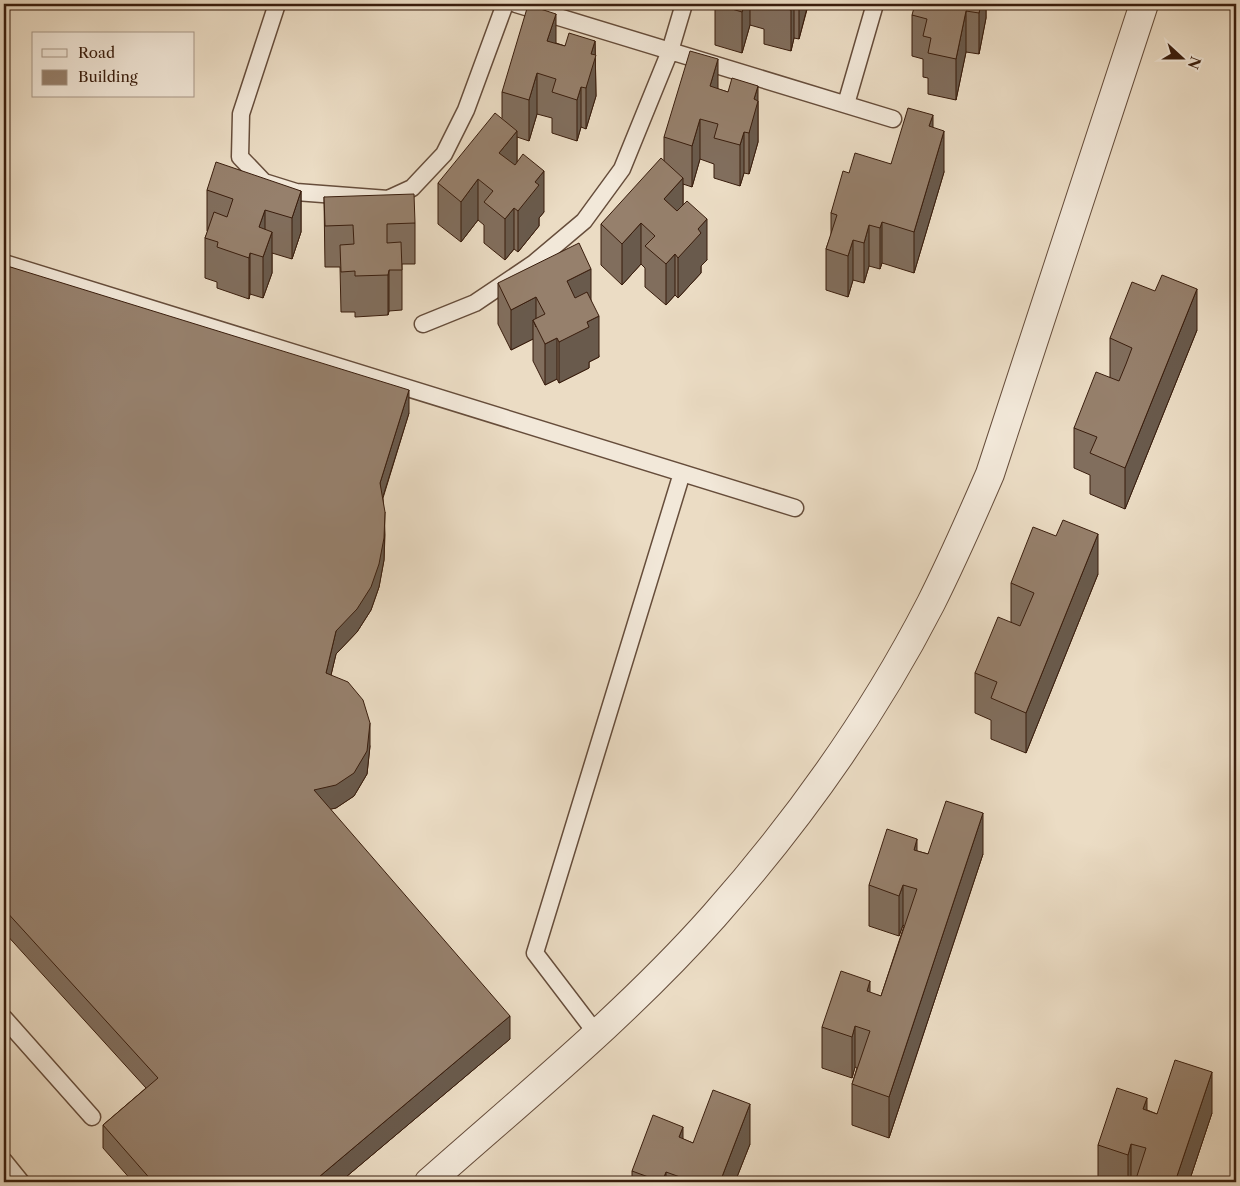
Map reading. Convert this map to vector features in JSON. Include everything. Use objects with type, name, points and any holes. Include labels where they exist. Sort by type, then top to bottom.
[{"type":"street","points":[[429,1182],[596,1033],[657,976],[714,917],[767,853],[817,787],[858,728],[896,667],[962,540],[990,474],[1144,4]]},
{"type":"lane","points":[[277,4],[241,114],[240,157],[264,182],[296,192],[388,199],[412,188],[444,154],[466,110],[505,4]]},
{"type":"lane","points":[[516,4],[893,119]]},
{"type":"lane","points":[[422,324],[475,303],[533,264],[584,221],[622,169],[670,51],[684,4]]},
{"type":"lane","points":[[846,104],[875,4]]},
{"type":"lane","points":[[4,263],[795,508]]},
{"type":"lane","points":[[596,1033],[535,953],[682,473]]},
{"type":"lane","points":[[4,1018],[92,1117]]},
{"type":"lane","points":[[4,1162],[21,1182]]},
{"type":"building","points":[[715,4],[745,4],[742,12]]},
{"type":"building","points":[[768,4],[792,4],[791,10]]},
{"type":"building","points":[[915,4],[981,4],[979,13],[966,11],[956,59],[928,53],[931,38],[923,36],[927,19],[912,15]]},
{"type":"building","points":[[528,5],[556,14],[547,41],[565,46],[569,33],[595,41],[591,54],[596,55],[586,88],[581,87],[577,100],[552,92],[556,79],[537,73],[529,100],[502,92]]},
{"type":"building","points":[[690,51],[718,59],[710,86],[728,92],[732,78],[758,86],[754,99],[758,101],[749,133],[744,132],[740,145],[714,138],[718,124],[700,119],[692,146],[664,137]]},
{"type":"building","points":[[908,108],[933,115],[929,126],[944,131],[914,232],[882,222],[880,228],[869,225],[864,243],[853,240],[848,256],[826,249],[837,215],[831,213],[843,171],[849,173],[855,153],[891,164]]},
{"type":"building","points":[[495,113],[517,131],[499,153],[515,165],[523,154],[544,171],[535,182],[539,185],[518,211],[514,208],[505,219],[484,202],[493,191],[478,179],[461,202],[438,183]]},
{"type":"building","points":[[661,158],[683,178],[664,199],[677,211],[687,201],[707,219],[698,229],[701,233],[678,258],[675,254],[666,264],[645,246],[655,236],[641,223],[622,244],[601,224]]},
{"type":"building","points":[[216,162],[301,191],[292,218],[265,210],[259,227],[272,232],[263,257],[250,253],[249,258],[217,247],[218,242],[205,238],[214,212],[227,217],[233,199],[207,190]]},
{"type":"building","points":[[414,194],[415,223],[387,224],[387,243],[401,242],[402,270],[389,270],[388,275],[355,276],[355,271],[341,272],[340,245],[354,244],[353,225],[325,226],[324,197]]},
{"type":"building","points":[[579,243],[591,269],[567,281],[575,298],[587,292],[599,316],[587,322],[589,327],[559,342],[557,338],[545,344],[533,320],[545,314],[536,297],[511,310],[498,283]]},
{"type":"building","points":[[4,265],[409,390],[380,483],[385,512],[384,538],[379,564],[371,587],[357,609],[336,631],[326,673],[348,682],[363,700],[370,723],[367,751],[354,773],[336,785],[314,790],[510,1016],[313,1182],[153,1182],[103,1125],[158,1078],[4,909]]},
{"type":"building","points":[[1162,275],[1197,289],[1125,468],[1090,453],[1097,437],[1074,428],[1096,372],[1119,381],[1126,364],[1132,348],[1110,338],[1132,282],[1155,291]]},
{"type":"building","points":[[1063,520],[1098,534],[1026,713],[991,698],[997,682],[975,673],[998,617],[1020,626],[1034,593],[1011,583],[1033,527],[1056,536]]},
{"type":"building","points":[[946,801],[983,813],[889,1097],[852,1084],[870,1031],[855,1026],[852,1037],[822,1027],[841,971],[870,981],[867,991],[881,996],[917,889],[903,885],[899,896],[869,885],[887,829],[917,839],[914,850],[928,854]]},
{"type":"building","points":[[1175,1060],[1212,1072],[1175,1182],[1135,1182],[1146,1148],[1131,1144],[1128,1155],[1098,1145],[1117,1088],[1147,1098],[1143,1109],[1157,1114]]},
{"type":"building","points":[[713,1090],[750,1104],[720,1182],[678,1182],[680,1177],[666,1172],[662,1182],[632,1171],[653,1115],[683,1127],[679,1137],[693,1143]]}]
